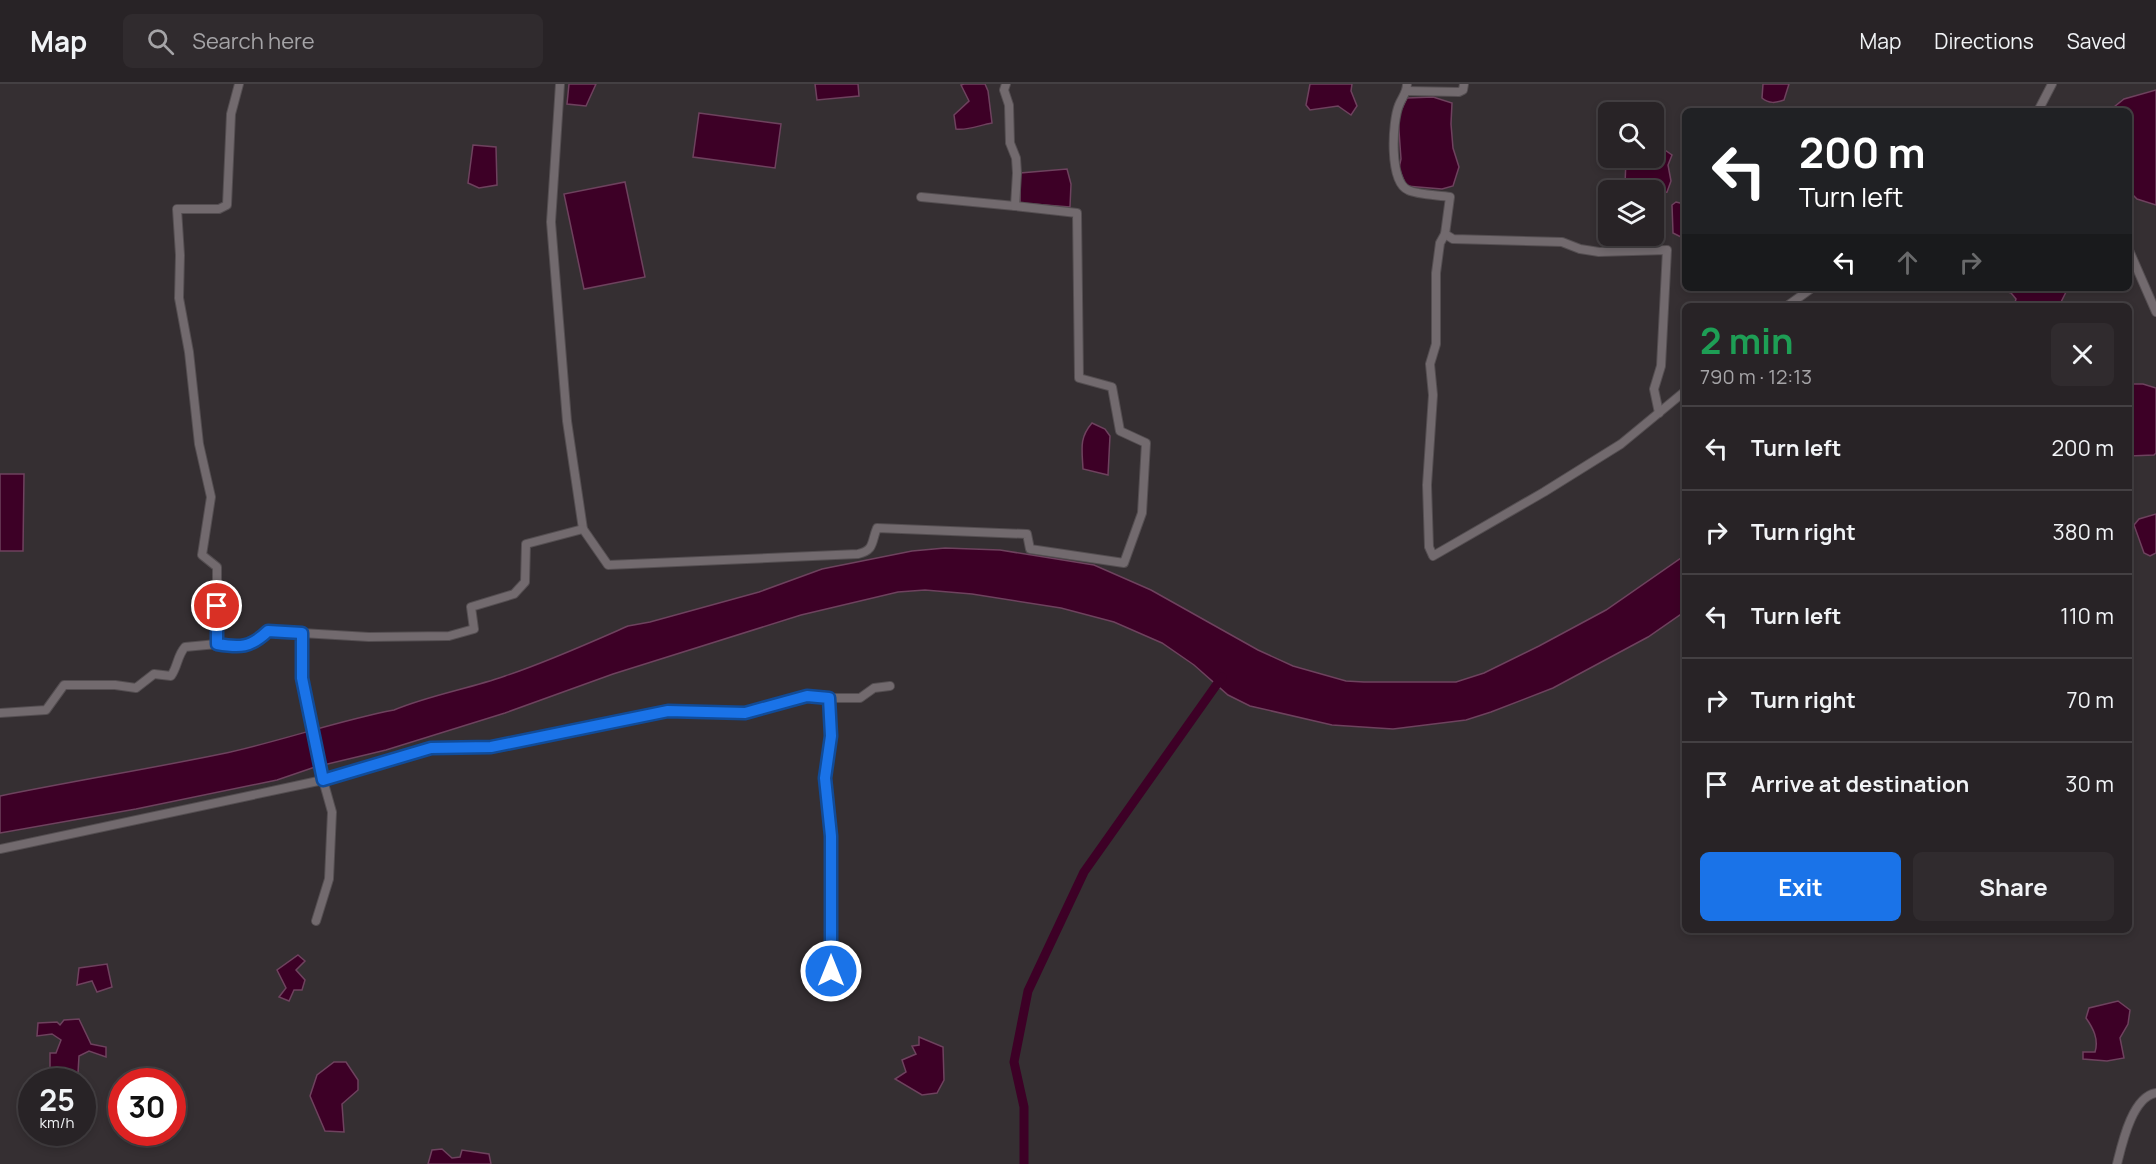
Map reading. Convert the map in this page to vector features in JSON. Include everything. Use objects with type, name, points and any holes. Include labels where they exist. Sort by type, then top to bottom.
[{"type":"street","points":[[217,644],[217,567],[202,555],[211,497],[199,444],[189,352],[178,298],[180,255],[177,209],[219,209],[227,205],[231,114],[239,84]]},
{"type":"street","points":[[560,84],[551,222],[567,421],[583,529],[608,565],[858,554],[867,552],[872,547],[877,528],[1027,534],[1030,549],[1124,563],[1142,513],[1146,443],[1120,431],[1112,387],[1079,378],[1077,213],[921,197]]},
{"type":"street","points":[[1006,84],[1004,90],[1009,105],[1010,143],[1016,159],[1015,206]]},
{"type":"street","points":[[1464,84],[1463,90],[1459,92],[1407,87],[1398,106],[1394,134],[1394,160],[1399,183],[1408,190],[1450,197],[1436,273],[1436,344],[1430,364],[1433,395],[1426,485],[1429,547],[1433,556],[1544,492],[1621,444],[1682,394]]},
{"type":"street","points":[[2040,108],[2052,84]]},
{"type":"street","points":[[1445,234],[1453,239],[1462,240],[1562,242],[1580,249],[1599,252],[1667,250],[1661,366],[1654,389],[1659,413]]},
{"type":"street","points":[[2132,257],[2156,312]]},
{"type":"street","points":[[1791,303],[1808,291]]},
{"type":"street","points":[[0,713],[46,710],[64,685],[115,685],[136,688],[154,674],[171,676],[178,666],[179,654],[185,647],[217,644],[239,648],[258,640],[268,631],[369,637],[449,636],[474,629],[471,607],[514,594],[525,582],[526,543],[583,529]]},
{"type":"street","points":[[302,633],[302,678],[322,777],[332,812],[329,879],[316,921]]},
{"type":"street","points":[[0,849],[322,777],[431,748],[491,747],[668,711],[745,713],[807,696],[860,698],[874,688],[890,686]]},
{"type":"street","points":[[829,698],[831,736],[825,778],[831,836],[831,993]]},
{"type":"street","points":[[2117,1164],[2128,1125],[2140,1105],[2150,1094],[2156,1093]]},
{"type":"shaded area","points":[[569,84],[596,84],[586,106],[567,104]]},
{"type":"shaded area","points":[[815,84],[858,84],[859,96],[817,100]]},
{"type":"shaded area","points":[[985,84],[992,123],[969,129],[956,129],[954,115],[969,101],[961,85]]},
{"type":"shaded area","points":[[1310,84],[1352,84],[1351,91],[1357,106],[1351,115],[1338,106],[1310,110],[1306,105]]},
{"type":"shaded area","points":[[1763,84],[1789,84],[1784,100],[1773,102],[1762,98]]},
{"type":"shaded area","points":[[2156,90],[2156,205],[2137,199],[2132,194],[2132,108],[2113,108],[2124,99]]},
{"type":"shaded area","points":[[1433,97],[1452,103],[1453,148],[1459,167],[1453,186],[1442,189],[1406,186],[1399,168],[1401,159],[1398,117],[1407,98]]},
{"type":"shaded area","points":[[699,113],[781,124],[775,168],[693,157]]},
{"type":"shaded area","points":[[473,145],[496,147],[497,185],[479,188],[468,183]]},
{"type":"shaded area","points":[[1664,149],[1672,155],[1668,165],[1671,181],[1667,192],[1664,193],[1664,180],[1625,180],[1626,168],[1664,168]]},
{"type":"shaded area","points":[[1067,169],[1071,184],[1070,207],[1020,203],[1020,173]]},
{"type":"shaded area","points":[[625,182],[645,277],[584,289],[564,194]]},
{"type":"shaded area","points":[[1676,202],[1682,204],[1682,238],[1673,233],[1672,205]]},
{"type":"shaded area","points":[[2005,291],[2066,291],[2060,303],[2015,303],[2016,299],[2011,293]]},
{"type":"shaded area","points":[[2132,384],[2143,384],[2156,388],[2156,453],[2132,456]]},
{"type":"shaded area","points":[[1092,423],[1105,429],[1110,436],[1108,475],[1083,469],[1083,439]]},
{"type":"shaded area","points":[[0,474],[24,474],[23,551],[0,551]]},
{"type":"shaded area","points":[[2156,514],[2156,553],[2150,556],[2144,553],[2134,525],[2139,519]]},
{"type":"shaded area","points":[[945,548],[1000,550],[1094,565],[1151,590],[1258,650],[1293,666],[1346,681],[1456,682],[1484,673],[1606,610],[1682,557],[1682,613],[1648,637],[1553,688],[1466,720],[1393,729],[1332,725],[1250,706],[1228,695],[1194,665],[1162,643],[1114,622],[1061,608],[972,594],[925,590],[898,592],[801,615],[613,674],[505,713],[386,750],[315,767],[277,780],[136,809],[0,833],[0,796],[221,754],[394,710],[521,671],[628,626],[759,592],[822,569],[912,551]]},
{"type":"shaded area","points":[[298,955],[305,961],[296,970],[305,980],[302,990],[294,990],[289,1001],[279,997],[286,988],[277,970]]},
{"type":"shaded area","points":[[107,964],[112,987],[97,992],[92,981],[77,985],[79,968]]},
{"type":"shaded area","points":[[2118,1001],[2130,1010],[2128,1024],[2120,1038],[2124,1058],[2107,1061],[2083,1059],[2083,1052],[2095,1052],[2096,1047],[2095,1034],[2086,1018],[2089,1008]]},
{"type":"shaded area","points":[[79,1019],[91,1044],[106,1047],[106,1057],[89,1051],[79,1056],[78,1068],[50,1068],[50,1053],[56,1053],[61,1040],[52,1034],[37,1036],[38,1023],[57,1022],[60,1025],[64,1020]]},
{"type":"shaded area","points":[[919,1037],[943,1047],[944,1080],[937,1093],[922,1095],[895,1079],[906,1072],[902,1060],[916,1054],[912,1046],[919,1045]]},
{"type":"shaded area","points":[[334,1062],[346,1062],[358,1080],[358,1090],[342,1104],[344,1132],[325,1131],[310,1096],[317,1075]]},
{"type":"shaded area","points":[[442,1149],[452,1158],[460,1157],[462,1150],[489,1154],[491,1164],[428,1164],[432,1150]]},
{"type":"waterway","points":[[1024,1164],[1024,1107],[1014,1062],[1028,991],[1084,872],[1222,677]]},
{"type":"route","points":[[217,606],[217,644],[239,648],[258,640],[268,631],[302,633],[302,678],[323,780],[431,748],[491,747],[668,711],[745,713],[807,696],[829,698],[831,736],[825,778],[831,836],[831,971]]}]
